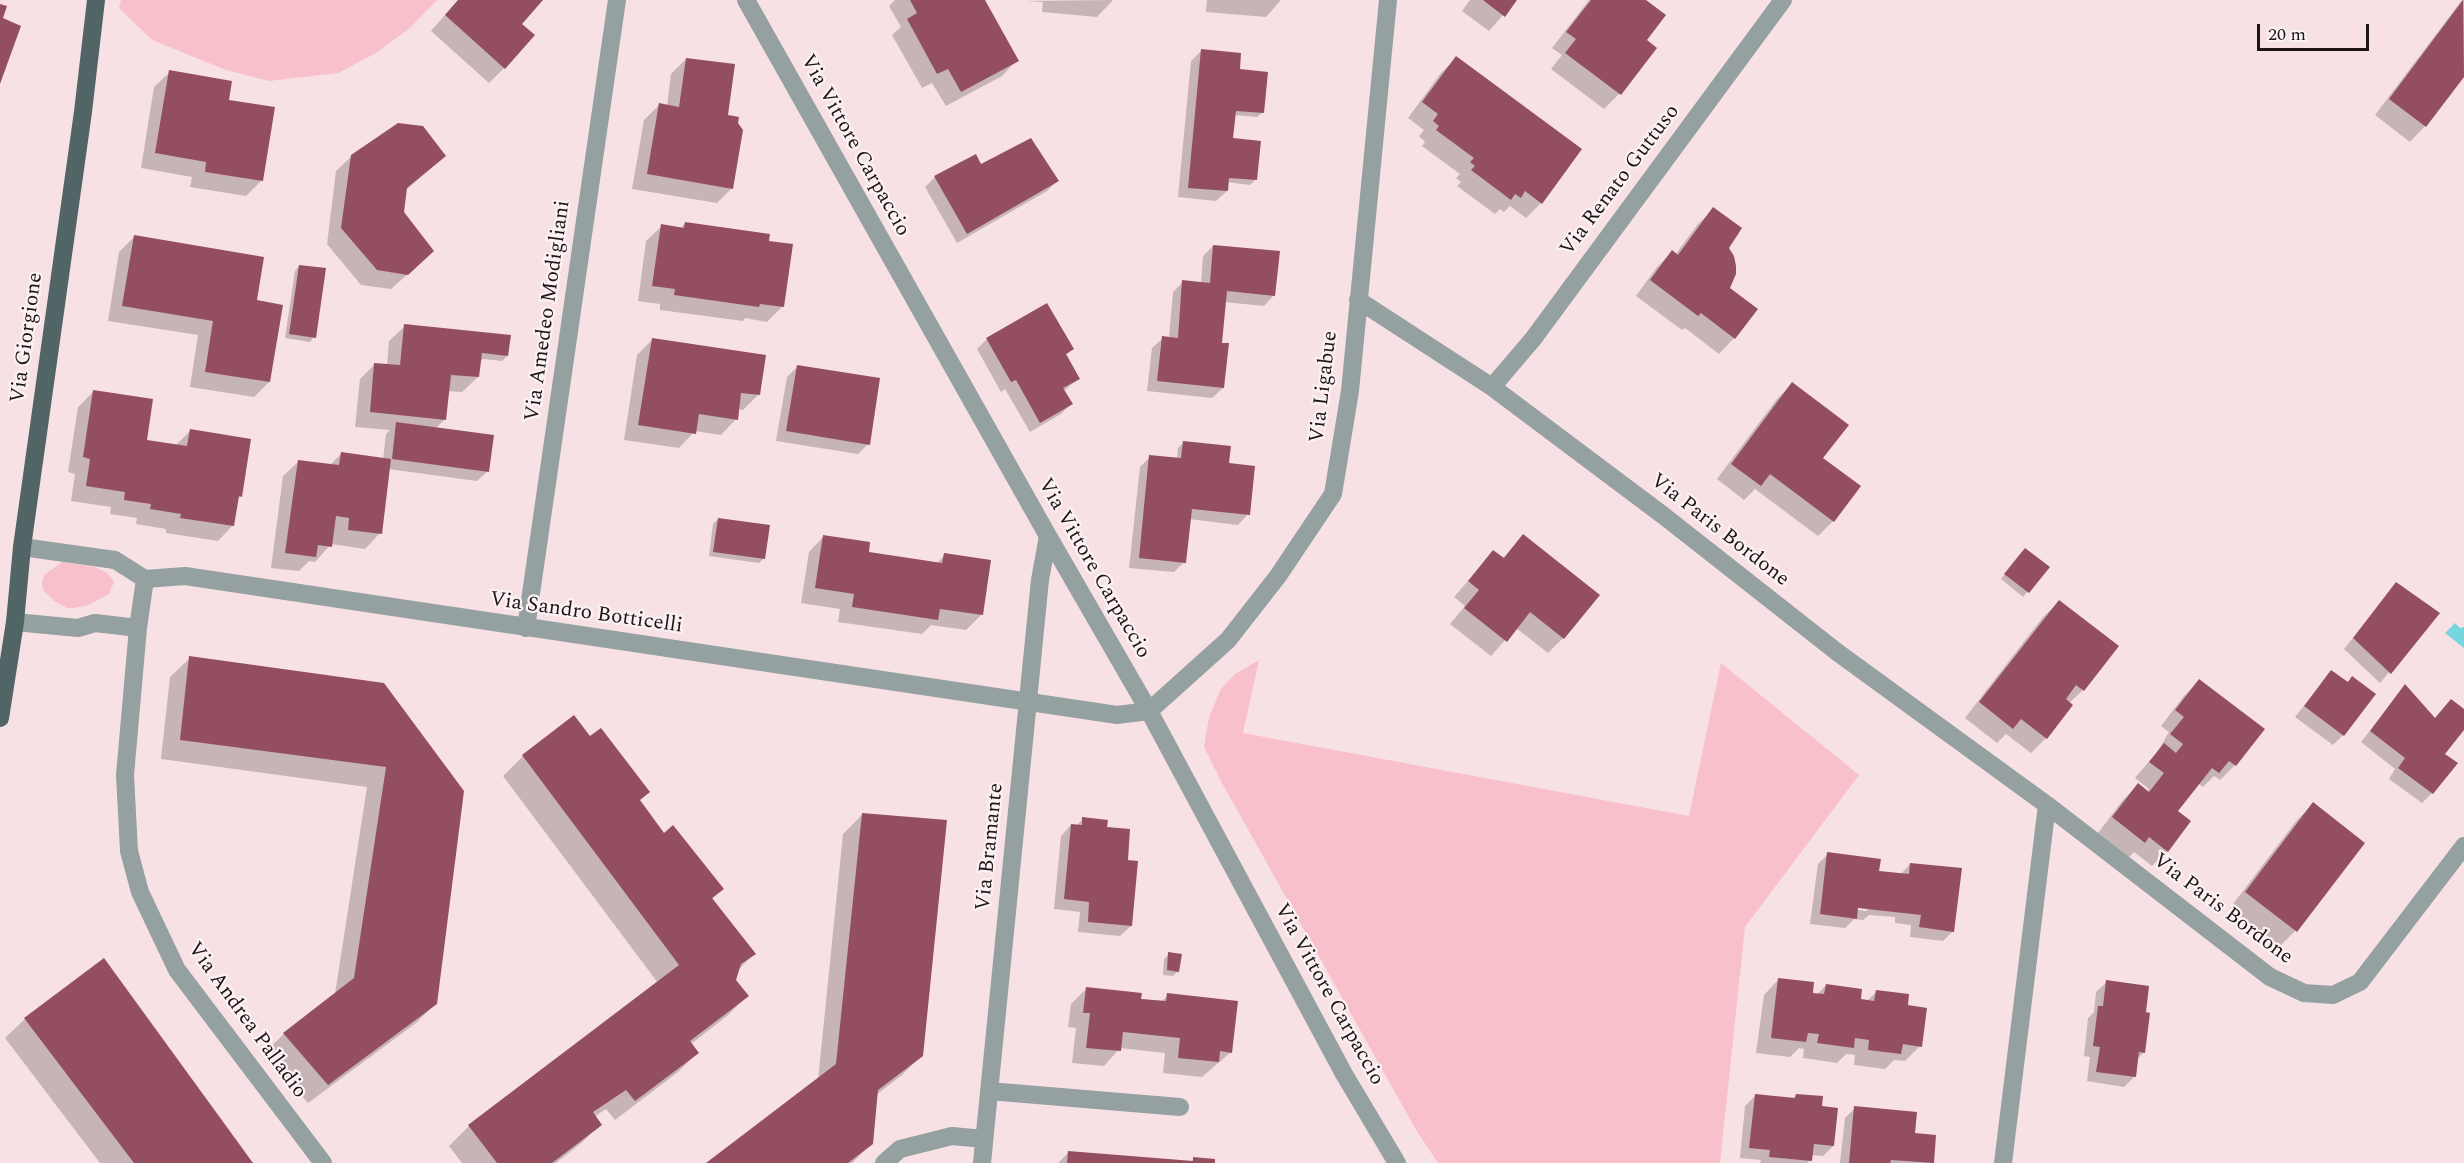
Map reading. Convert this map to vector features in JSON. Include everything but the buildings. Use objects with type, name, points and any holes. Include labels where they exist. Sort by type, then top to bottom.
[{"type":"main road","name":"Via Giorgione","points":[[0,718],[15,622],[22,548],[83,112],[96,0]]},
{"type":"street","name":"Via Amedeo Modigliani","points":[[526,628],[617,0]]},
{"type":"street","name":"Via Vittore Carpaccio","points":[[746,0],[1149,711],[1344,1074],[1397,1163]]},
{"type":"street","name":"Via Ligabue","points":[[1149,711],[1228,640],[1278,576],[1333,494],[1350,391],[1388,0]]},
{"type":"street","name":"Via Renato Guttuso","points":[[1492,387],[1533,339],[1783,0]]},
{"type":"street","name":"Via Paris Bordone","points":[[1358,300],[1492,387],[1664,516],[1837,652],[2047,805],[2270,977],[2304,993],[2333,995],[2360,982],[2464,846]]},
{"type":"street","name":"Via Bramante","points":[[982,1163],[1040,580],[1048,536]]},
{"type":"street","points":[[22,548],[115,560],[145,579]]},
{"type":"street","name":"Via Sandro Botticelli","points":[[145,579],[185,576],[1117,715],[1149,711]]},
{"type":"street","name":"Via Andrea Palladio","points":[[145,579],[138,628],[125,775],[129,851],[140,892],[177,970],[323,1163]]},
{"type":"street","points":[[15,622],[78,628],[94,623],[138,628]]},
{"type":"street","points":[[2002,1163],[2047,805]]},
{"type":"street","points":[[990,1091],[1180,1107]]},
{"type":"street","points":[[884,1163],[900,1149],[952,1136],[984,1139]]},
{"type":"shaded area","points":[[121,0],[437,0],[410,28],[376,53],[338,73],[269,81],[226,70],[152,40],[119,8]]},
{"type":"shaded area","points":[[62,562],[95,567],[107,573],[114,582],[109,594],[89,605],[74,608],[67,608],[54,601],[43,590],[42,583],[44,575]]},
{"type":"shaded area","points":[[1259,660],[1243,733],[1689,816],[1721,663],[1859,775],[1745,927],[1720,1163],[1438,1163],[1416,1130],[1204,747],[1209,717],[1221,689],[1235,674]]},
{"type":"water","points":[[2455,623],[2460,628],[2464,627],[2464,648],[2445,633]]}]
